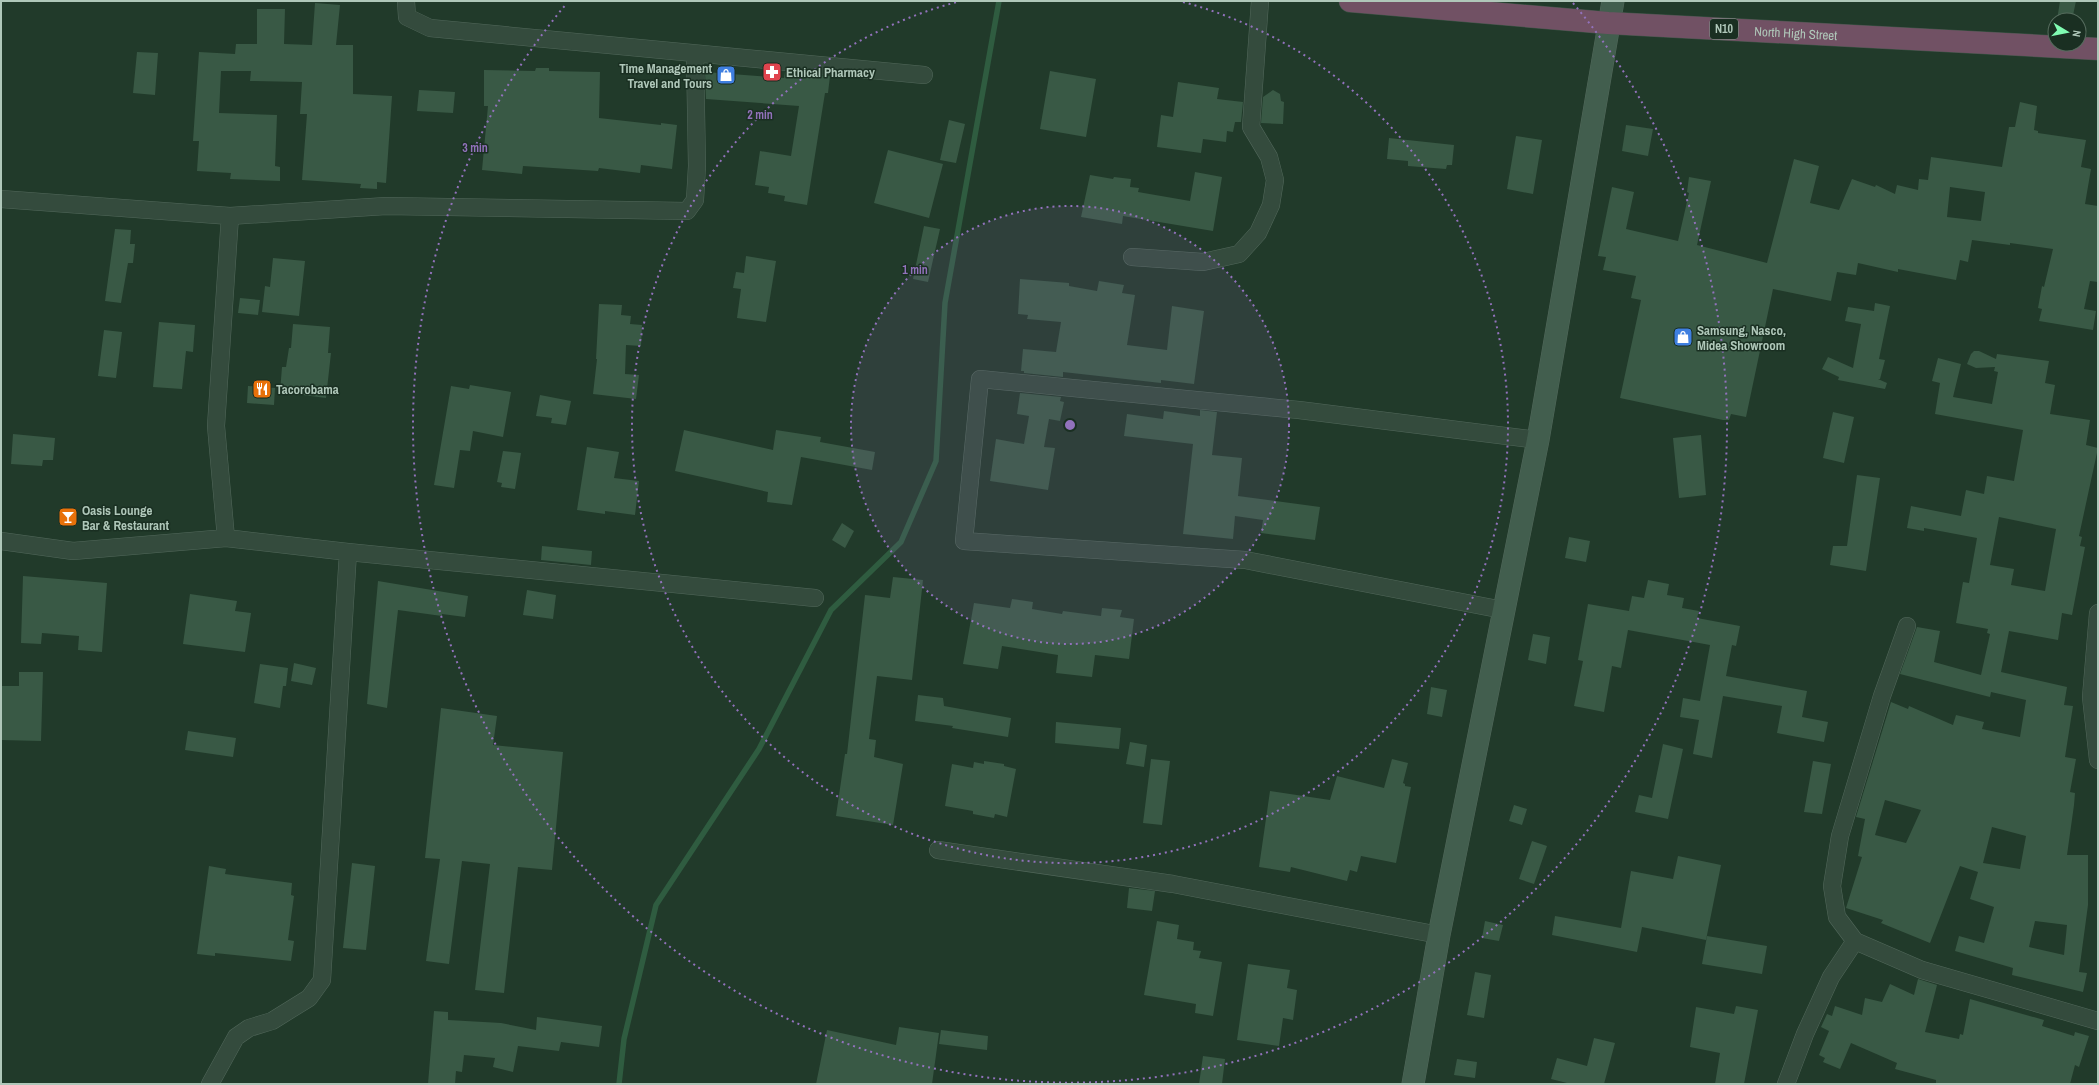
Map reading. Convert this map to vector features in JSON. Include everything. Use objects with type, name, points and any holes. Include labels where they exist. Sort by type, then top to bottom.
[{"type":"highway","name":"North High Street","points":[[1350,1],[1608,23],[2098,49]]},
{"type":"street","points":[[406,1],[407,17],[430,28],[924,75]]},
{"type":"street","points":[[1132,258],[1203,262],[1239,254],[1258,233],[1271,205],[1275,180],[1269,157],[1251,127],[1260,1]]},
{"type":"street","points":[[1413,1084],[1439,935],[1538,440],[1608,23],[1613,1]]},
{"type":"street","points":[[1,199],[230,216],[386,206],[686,211],[695,200],[697,166],[696,54]]},
{"type":"street","points":[[226,538],[216,426],[230,216]]},
{"type":"street","points":[[1503,610],[1245,560],[964,541],[980,379],[1299,410],[1538,440]]},
{"type":"street","points":[[1,541],[73,551],[226,538],[348,552],[815,598]]},
{"type":"street","points":[[210,1084],[236,1037],[249,1028],[272,1021],[309,998],[322,980],[348,552]]},
{"type":"street","points":[[2098,613],[2091,697],[2098,760]]},
{"type":"street","points":[[1907,626],[1882,696],[1840,836],[1832,886],[1837,917],[1855,941],[1922,970],[2098,1021]]},
{"type":"street","points":[[938,850],[1173,884],[1439,935]]},
{"type":"street","points":[[1786,1084],[1805,1034],[1831,977],[1855,941]]},
{"type":"building","points":[[2060,1],[2076,1],[2074,12],[2058,12]]},
{"type":"building","points":[[315,3],[340,5],[336,45],[353,45],[353,94],[392,96],[386,183],[377,182],[377,189],[360,188],[361,184],[302,180],[307,114],[300,114],[302,82],[250,81],[251,71],[221,71],[219,113],[277,115],[275,166],[280,167],[280,181],[230,179],[231,173],[197,171],[199,141],[193,141],[199,52],[235,54],[236,44],[257,44],[257,9],[285,9],[284,44],[312,45]]},
{"type":"building","points":[[137,52],[158,53],[155,95],[133,93]]},
{"type":"building","points":[[536,68],[549,68],[549,71],[600,72],[599,118],[661,125],[661,123],[677,125],[672,169],[641,165],[640,173],[599,168],[598,171],[523,166],[522,174],[482,170],[488,106],[484,106],[484,70],[535,71]]},
{"type":"building","points":[[1050,71],[1096,79],[1086,137],[1040,129]]},
{"type":"building","points":[[705,72],[784,78],[785,72],[830,76],[828,93],[825,93],[807,205],[784,201],[785,196],[768,193],[769,187],[755,185],[760,151],[791,156],[799,106],[706,99]]},
{"type":"building","points":[[1178,82],[1219,88],[1217,99],[1243,102],[1241,122],[1235,122],[1233,132],[1227,131],[1226,142],[1203,139],[1201,153],[1157,147],[1161,115],[1173,117]]},
{"type":"building","points":[[419,90],[455,92],[453,113],[417,111]]},
{"type":"building","points":[[1273,90],[1280,94],[1281,101],[1284,102],[1283,124],[1261,123],[1263,97]]},
{"type":"building","points":[[2020,102],[2037,106],[2034,130],[2038,131],[2038,133],[2086,140],[2081,167],[2091,169],[2085,204],[2098,206],[2098,282],[2090,281],[2084,309],[2096,311],[2093,330],[2039,321],[2042,309],[2038,308],[2042,286],[2044,287],[2053,249],[2010,243],[2010,245],[1972,240],[1968,262],[1960,260],[1956,280],[1898,269],[1898,272],[1858,263],[1856,275],[1837,272],[1831,301],[1773,289],[1746,417],[1731,414],[1729,420],[1723,420],[1620,398],[1641,300],[1631,298],[1636,276],[1603,270],[1606,257],[1598,256],[1612,187],[1634,192],[1626,229],[1678,241],[1689,193],[1687,192],[1689,177],[1711,181],[1697,245],[1767,263],[1794,159],[1819,166],[1810,203],[1839,210],[1852,179],[1875,187],[1876,185],[1895,194],[1897,185],[1918,190],[1919,179],[1928,180],[1931,157],[2002,167],[2009,127],[2015,127]],"holes":[[[1950,187],[1985,192],[1981,221],[1947,217]]]},
{"type":"building","points":[[949,120],[965,124],[956,163],[940,160]]},
{"type":"building","points":[[1626,125],[1653,129],[1648,156],[1622,151]]},
{"type":"building","points":[[1516,136],[1542,140],[1533,194],[1507,189]]},
{"type":"building","points":[[1389,138],[1454,145],[1452,165],[1447,165],[1446,169],[1408,166],[1408,161],[1387,159]]},
{"type":"building","points":[[888,150],[943,164],[929,218],[874,203]]},
{"type":"building","points":[[1195,172],[1222,177],[1213,231],[1123,216],[1122,224],[1081,217],[1090,175],[1113,179],[1114,177],[1131,179],[1130,187],[1139,188],[1138,192],[1190,201]]},
{"type":"building","points":[[924,226],[940,229],[928,282],[913,279]]},
{"type":"building","points":[[115,229],[131,230],[130,244],[135,244],[133,263],[128,263],[121,303],[105,301]]},
{"type":"building","points":[[746,256],[776,261],[766,322],[737,318],[741,289],[733,288],[736,272],[744,273]]},
{"type":"building","points":[[273,258],[305,261],[299,316],[262,312],[265,286],[270,287]]},
{"type":"building","points":[[1020,279],[1069,283],[1069,286],[1097,291],[1099,281],[1124,285],[1122,293],[1135,295],[1127,345],[1167,350],[1172,306],[1204,311],[1194,384],[1161,380],[1161,383],[1063,372],[1063,377],[1024,373],[1024,371],[1021,371],[1023,349],[1056,352],[1061,322],[1027,319],[1028,315],[1018,314]]},
{"type":"building","points":[[240,298],[260,300],[258,315],[238,313]]},
{"type":"building","points":[[1875,303],[1890,306],[1879,359],[1885,360],[1880,379],[1878,379],[1887,383],[1885,389],[1838,380],[1839,377],[1822,369],[1828,357],[1853,368],[1861,324],[1845,321],[1848,307],[1874,311]]},
{"type":"building","points":[[599,304],[622,305],[621,315],[631,316],[630,324],[642,325],[641,346],[626,345],[625,374],[639,375],[636,399],[593,394],[597,359]]},
{"type":"building","points":[[159,322],[195,325],[193,352],[186,351],[182,389],[153,387]]},
{"type":"building","points":[[293,324],[330,327],[328,353],[331,353],[326,398],[280,392],[282,367],[286,367],[289,348],[291,348]]},
{"type":"building","points":[[104,330],[122,332],[116,378],[98,376]]},
{"type":"building","points":[[1974,351],[1979,351],[1996,359],[1997,354],[2049,361],[2045,383],[2055,385],[2050,414],[2090,420],[2086,445],[2098,448],[2079,536],[2082,537],[2080,546],[2085,547],[2072,615],[2062,613],[2058,640],[2009,631],[2001,672],[2067,687],[2064,705],[2073,706],[2065,757],[2076,759],[2070,792],[2075,793],[2067,855],[2088,855],[2088,905],[2079,972],[2087,973],[2083,992],[2012,975],[2013,968],[1955,951],[1959,936],[1984,943],[1994,907],[1970,899],[1978,872],[1960,866],[1930,943],[1881,923],[1883,920],[1846,908],[1862,857],[1858,856],[1865,819],[1856,817],[1891,702],[1908,709],[1909,706],[1953,725],[1956,715],[1984,722],[1982,729],[2020,737],[2026,700],[1991,692],[1990,697],[1900,674],[1917,627],[1940,631],[1934,662],[1981,675],[1990,634],[1987,633],[1988,629],[1956,623],[1963,582],[1969,583],[1977,538],[1924,528],[1924,531],[1907,528],[1911,506],[1961,516],[1966,490],[1984,494],[1987,476],[2014,481],[2023,430],[1935,414],[1940,383],[1932,381],[1938,358],[1961,364],[1953,397],[1992,404],[1998,372],[1994,371],[1995,367],[1976,368],[1967,364],[1971,354]],"holes":[[[1999,517],[2056,529],[2045,591],[2011,585],[2014,569],[1990,565]],[[1885,800],[1921,810],[1906,843],[1875,835]],[[1992,827],[2026,836],[2020,869],[1983,863]],[[2035,921],[2067,925],[2064,955],[2029,947]]]},
{"type":"building","points":[[470,385],[511,392],[503,437],[473,431],[470,451],[460,450],[454,488],[434,485],[451,386],[469,389]]},
{"type":"building","points":[[248,386],[275,388],[274,405],[247,403]]},
{"type":"building","points":[[1020,393],[1061,397],[1060,401],[1064,402],[1060,421],[1049,419],[1044,447],[1055,448],[1048,490],[990,481],[996,439],[1024,444],[1029,416],[1017,414]]},
{"type":"building","points":[[540,395],[571,401],[566,425],[551,423],[552,418],[536,416]]},
{"type":"building","points":[[1200,410],[1217,412],[1212,455],[1242,458],[1238,496],[1320,507],[1315,540],[1261,533],[1263,520],[1235,516],[1233,539],[1183,534],[1193,444],[1124,436],[1127,414],[1163,419],[1164,411],[1200,416]]},
{"type":"building","points":[[1833,412],[1854,417],[1844,463],[1823,458]]},
{"type":"building","points":[[684,430],[773,450],[776,430],[821,437],[820,442],[875,452],[872,470],[801,457],[792,505],[767,502],[768,492],[675,471]]},
{"type":"building","points":[[13,434],[55,438],[53,460],[43,460],[42,466],[11,464]]},
{"type":"building","points":[[1701,435],[1706,495],[1679,498],[1673,438]]},
{"type":"building","points":[[587,447],[619,452],[614,478],[639,481],[635,515],[605,511],[605,514],[577,510]]},
{"type":"building","points":[[503,451],[521,453],[515,489],[501,487],[502,483],[497,482]]},
{"type":"building","points":[[1857,475],[1880,478],[1866,571],[1830,565],[1833,546],[1847,546]]},
{"type":"building","points":[[842,523],[854,531],[845,548],[832,540]]},
{"type":"building","points":[[1569,537],[1590,541],[1586,562],[1565,558]]},
{"type":"building","points":[[542,546],[592,551],[591,565],[541,560]]},
{"type":"building","points":[[23,576],[107,583],[102,652],[78,650],[79,636],[42,633],[41,644],[21,643]]},
{"type":"building","points":[[893,577],[923,580],[912,680],[877,676],[869,739],[876,740],[874,757],[903,764],[893,825],[836,816],[845,754],[847,754],[865,595],[890,598]]},
{"type":"building","points":[[1648,580],[1669,584],[1667,595],[1684,598],[1682,608],[1699,611],[1697,618],[1740,626],[1736,646],[1732,645],[1726,676],[1807,691],[1802,717],[1828,722],[1824,742],[1777,733],[1782,706],[1723,696],[1712,758],[1693,754],[1699,720],[1680,717],[1683,698],[1700,701],[1710,645],[1628,630],[1621,668],[1612,666],[1604,712],[1574,706],[1583,661],[1578,660],[1588,604],[1629,611],[1632,596],[1644,598]]},
{"type":"building","points":[[378,581],[468,596],[465,617],[442,614],[442,616],[398,610],[387,708],[367,704]]},
{"type":"building","points":[[527,590],[556,595],[553,619],[523,615]]},
{"type":"building","points":[[190,594],[237,601],[235,611],[251,613],[245,652],[183,644]]},
{"type":"building","points":[[1012,599],[1033,602],[1032,609],[1062,614],[1063,611],[1101,616],[1102,608],[1122,610],[1120,617],[1134,619],[1129,659],[1095,655],[1092,677],[1056,673],[1058,655],[1002,646],[998,669],[963,664],[974,603],[1010,608]]},
{"type":"building","points":[[1533,634],[1550,637],[1546,664],[1528,660]]},
{"type":"building","points":[[294,663],[316,668],[312,685],[291,681]]},
{"type":"building","points":[[260,664],[288,668],[286,686],[283,686],[280,708],[254,703]]},
{"type":"building","points":[[19,672],[43,672],[41,741],[1,740],[1,686],[19,686]]},
{"type":"building","points":[[1431,687],[1447,690],[1442,717],[1427,714]]},
{"type":"building","points":[[918,695],[943,698],[944,706],[1011,718],[1008,737],[952,728],[953,726],[915,721]]},
{"type":"building","points":[[441,708],[497,716],[493,745],[563,752],[552,870],[518,867],[504,993],[475,990],[490,864],[462,861],[449,964],[426,961],[440,859],[425,858]]},
{"type":"building","points":[[1056,722],[1121,728],[1119,749],[1055,743]]},
{"type":"building","points":[[188,731],[236,738],[233,757],[185,750]]},
{"type":"building","points":[[1130,742],[1147,745],[1144,767],[1126,764]]},
{"type":"building","points":[[1663,744],[1683,749],[1668,819],[1635,812],[1639,795],[1652,798]]},
{"type":"building","points":[[1151,759],[1170,761],[1162,825],[1143,823]]},
{"type":"building","points":[[1392,759],[1408,763],[1403,783],[1405,786],[1411,787],[1396,863],[1361,856],[1357,872],[1350,870],[1347,881],[1291,867],[1290,872],[1259,867],[1270,791],[1330,800],[1337,776],[1384,788]]},
{"type":"building","points":[[984,761],[1004,764],[1004,766],[1016,769],[1007,817],[995,814],[994,818],[973,814],[973,811],[945,806],[952,764],[973,768],[974,762],[984,764]]},
{"type":"building","points":[[1813,761],[1831,764],[1822,814],[1804,812]]},
{"type":"building","points":[[1514,805],[1527,809],[1522,825],[1509,821]]},
{"type":"building","points":[[1532,841],[1547,846],[1534,884],[1519,879]]},
{"type":"building","points":[[1678,856],[1721,865],[1706,940],[1642,927],[1637,952],[1552,935],[1555,916],[1621,928],[1631,871],[1673,879]]},
{"type":"building","points":[[352,863],[375,866],[366,950],[343,948]]},
{"type":"building","points":[[209,866],[226,869],[225,874],[292,883],[291,895],[294,896],[288,940],[294,941],[291,961],[215,953],[215,956],[197,954]]},
{"type":"building","points":[[1129,888],[1155,891],[1152,911],[1127,908]]},
{"type":"building","points":[[1157,921],[1179,925],[1177,939],[1194,942],[1193,950],[1201,951],[1199,958],[1222,962],[1213,1016],[1195,1013],[1196,1004],[1144,995]]},
{"type":"building","points":[[1485,921],[1503,925],[1499,941],[1482,938]]},
{"type":"building","points":[[1707,936],[1767,946],[1762,974],[1702,964]]},
{"type":"building","points":[[1248,964],[1290,970],[1287,988],[1297,990],[1293,1020],[1283,1018],[1279,1046],[1237,1040]]},
{"type":"building","points":[[1475,972],[1491,975],[1484,1018],[1467,1015]]},
{"type":"building","points":[[1918,979],[1937,985],[1925,1032],[1959,1039],[1960,1034],[1963,1035],[1970,999],[2044,1020],[2042,1026],[2074,1036],[2075,1032],[2089,1036],[2079,1067],[2075,1065],[2070,1084],[1936,1084],[1936,1080],[1895,1069],[1897,1063],[1851,1043],[1840,1069],[1823,1062],[1825,1058],[1819,1055],[1829,1031],[1821,1027],[1827,1014],[1832,1016],[1835,1006],[1862,1015],[1865,998],[1882,1002],[1890,984],[1914,995]]},
{"type":"building","points":[[1736,1006],[1758,1010],[1744,1084],[1715,1084],[1720,1053],[1690,1047],[1696,1007],[1734,1014]]},
{"type":"building","points":[[434,1011],[448,1012],[448,1020],[501,1023],[536,1030],[537,1017],[602,1026],[599,1047],[561,1042],[559,1051],[518,1046],[513,1072],[493,1067],[495,1058],[464,1055],[462,1072],[456,1071],[455,1084],[428,1084]]},
{"type":"building","points":[[899,1027],[939,1033],[932,1084],[816,1084],[827,1030],[896,1045]]},
{"type":"building","points":[[941,1030],[988,1036],[987,1050],[939,1044]]},
{"type":"building","points":[[1594,1038],[1615,1043],[1604,1084],[1571,1084],[1551,1079],[1557,1058],[1587,1066]]},
{"type":"building","points":[[1203,1056],[1225,1059],[1222,1084],[1199,1084]]},
{"type":"building","points":[[1457,1059],[1477,1062],[1475,1078],[1454,1075]]},
{"type":"waterway","points":[[619,1084],[624,1039],[656,905],[759,749],[831,610],[901,542],[936,461],[945,303],[999,1]]},
{"type":"place","name":"Ethical Pharmacy","points":[[772,72]]},
{"type":"place","name":"Time Management Travel and Tours","points":[[726,75]]},
{"type":"place","name":"Samsung, Nasco, Midea Showroom","points":[[1683,337]]},
{"type":"place","name":"Tacorobama","points":[[262,389]]},
{"type":"place","name":"Oasis Lounge Bar & Restaurant","points":[[68,517]]}]
